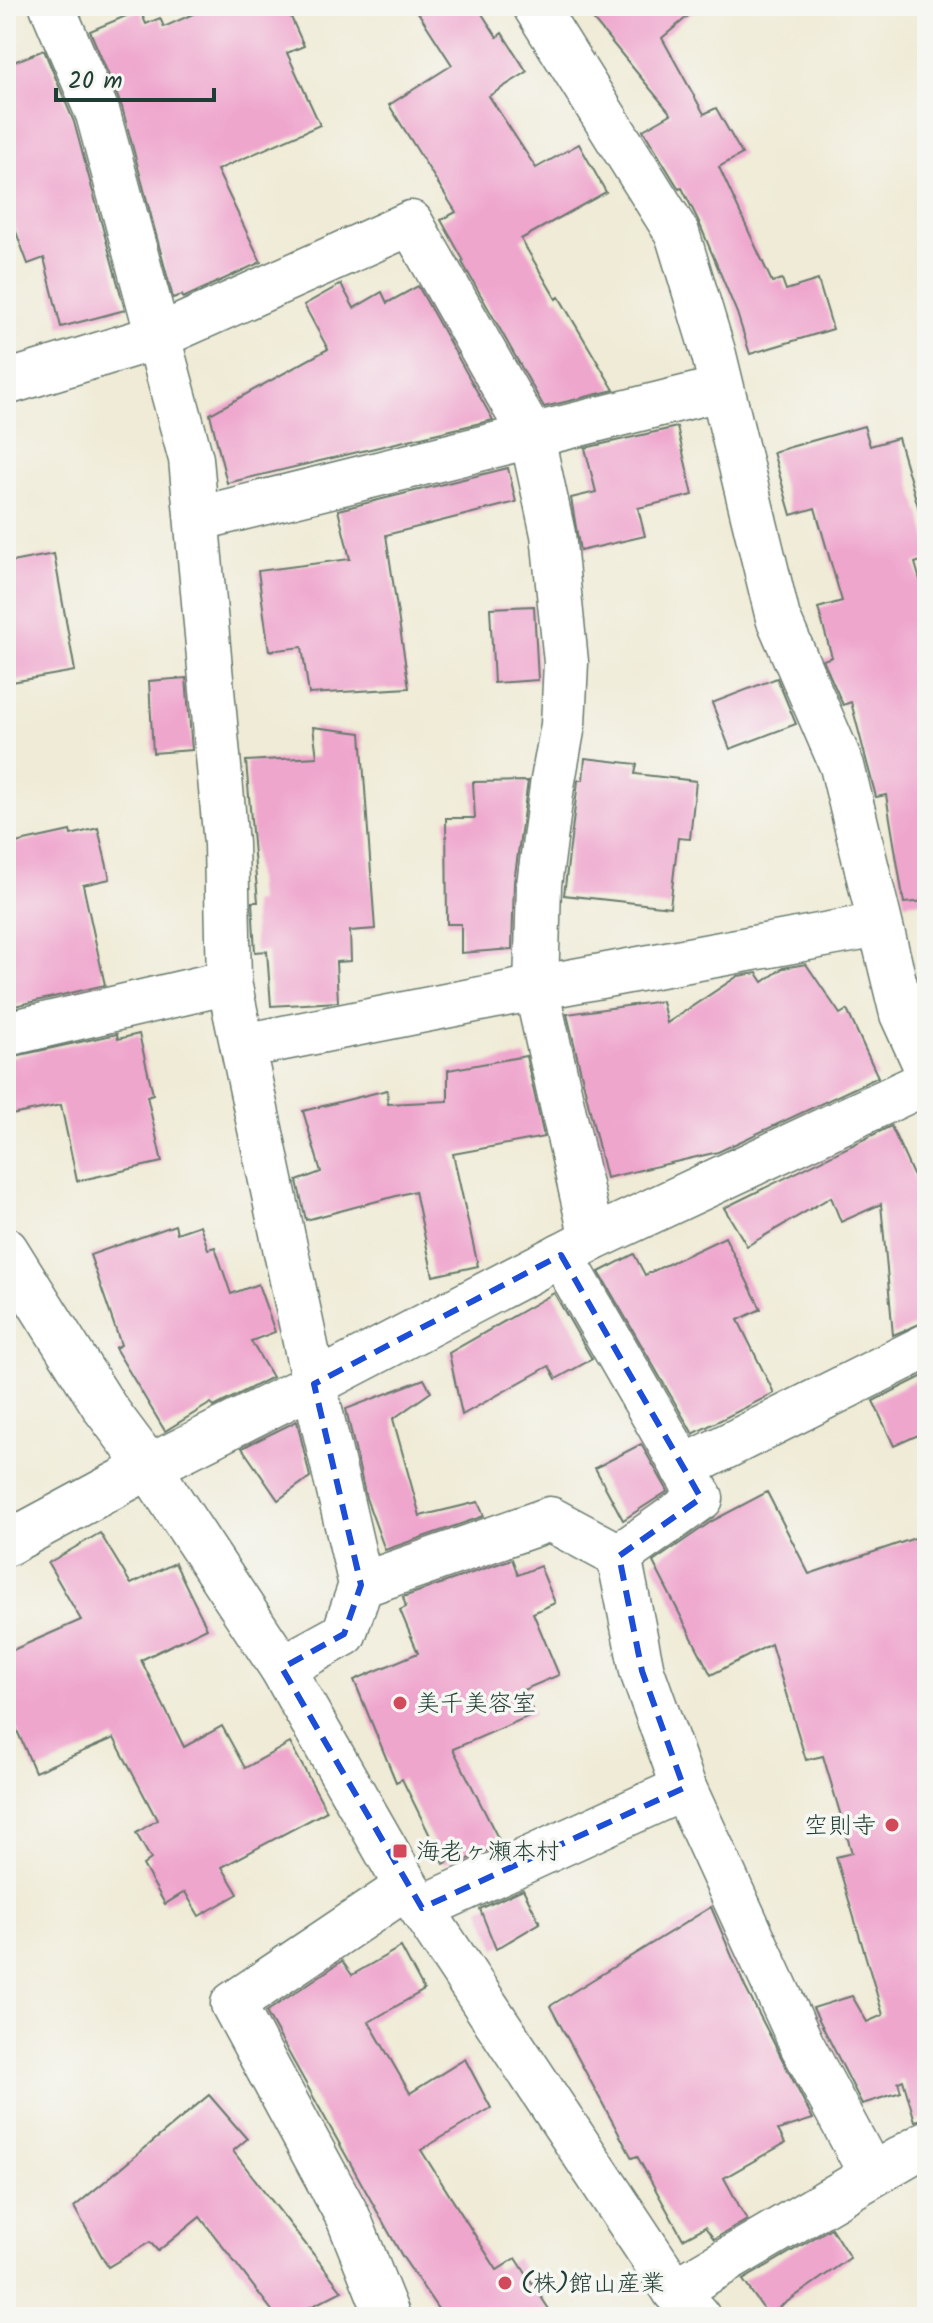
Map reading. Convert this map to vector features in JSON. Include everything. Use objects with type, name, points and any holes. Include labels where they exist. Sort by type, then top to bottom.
[{"type":"street","points":[[52,6],[98,114],[191,459],[226,844],[229,982],[314,1384],[361,1585],[344,1634],[282,1668]]},
{"type":"street","points":[[535,6],[677,233],[714,355],[778,618],[842,766],[902,1014],[927,1069]]},
{"type":"street","points":[[6,383],[157,337],[411,223],[532,437],[553,534],[566,662],[563,725],[539,885],[536,988],[576,1247],[683,1468],[701,1498],[619,1556]]},
{"type":"street","points":[[197,519],[720,389]]},
{"type":"street","points":[[244,1046],[879,925]]},
{"type":"street","points":[[6,1034],[229,982]]},
{"type":"street","points":[[6,1544],[576,1247],[927,1082]]},
{"type":"street","points":[[6,1250],[105,1408],[149,1467],[282,1668],[414,1897],[687,2304],[871,2174],[927,2143]]},
{"type":"street","points":[[683,1468],[927,1346]]},
{"type":"street","points":[[361,1585],[550,1519],[619,1556]]},
{"type":"street","points":[[619,1556],[642,1671],[684,1788],[802,2045],[871,2174]]},
{"type":"street","points":[[388,2317],[348,2217],[233,2004],[414,1897],[684,1788]]},
{"type":"highlighted area","points":[[561,1255],[701,1498],[619,1556],[642,1671],[684,1788],[422,1908],[282,1668],[344,1634],[361,1585],[314,1384]]},
{"type":"building","points":[[211,6],[286,6],[304,46],[287,53],[320,125],[217,170],[261,262],[183,298],[182,295],[173,298],[122,107],[90,31],[140,10],[146,24],[160,18],[164,27]]},
{"type":"building","points":[[414,6],[477,6],[497,37],[502,33],[527,72],[489,96],[536,168],[579,144],[606,192],[521,239],[614,390],[544,407],[462,262],[441,220],[456,212],[389,105],[452,65]]},
{"type":"building","points":[[582,6],[700,6],[662,38],[704,114],[716,108],[742,154],[719,167],[772,282],[782,279],[786,290],[818,280],[833,329],[750,354],[737,313],[698,220],[682,188],[679,189],[643,130],[671,114]]},
{"type":"building","points":[[44,50],[74,122],[125,310],[61,327],[44,258],[28,264],[6,205],[6,65]]},
{"type":"building","points":[[341,284],[354,308],[382,292],[387,303],[418,286],[493,420],[227,483],[210,414],[328,349],[304,305]]},
{"type":"building","points":[[864,426],[870,446],[898,438],[927,537],[927,559],[915,563],[927,604],[927,901],[904,903],[886,795],[876,797],[851,702],[843,705],[823,660],[832,657],[818,608],[842,601],[815,508],[791,515],[773,452]]},
{"type":"building","points":[[677,427],[693,495],[638,508],[645,536],[580,551],[571,498],[596,492],[585,448]]},
{"type":"building","points":[[508,468],[516,502],[386,535],[409,688],[309,694],[302,647],[269,651],[258,571],[350,559],[338,510]]},
{"type":"building","points":[[54,554],[75,671],[6,683],[6,563]]},
{"type":"building","points":[[534,606],[538,680],[494,683],[490,608]]},
{"type":"building","points":[[186,678],[192,750],[153,753],[149,681]]},
{"type":"building","points":[[777,678],[796,724],[730,749],[712,703]]},
{"type":"building","points":[[313,727],[361,733],[375,929],[350,931],[351,961],[336,962],[338,1002],[271,1006],[267,951],[255,952],[252,902],[258,902],[246,761],[317,757]]},
{"type":"building","points":[[585,758],[637,764],[635,774],[696,781],[690,839],[678,838],[670,907],[564,895],[578,780],[583,780]]},
{"type":"building","points":[[528,781],[514,882],[512,949],[461,953],[461,924],[447,924],[446,818],[475,818],[473,782]]},
{"type":"building","points":[[98,828],[110,879],[83,885],[105,985],[6,1008],[6,845]]},
{"type":"building","points":[[806,964],[840,1014],[847,1010],[878,1077],[718,1152],[606,1178],[567,1014],[662,1001],[667,1023],[738,976],[757,973],[763,982],[783,968]]},
{"type":"building","points":[[117,1034],[118,1039],[139,1034],[153,1094],[147,1096],[162,1162],[77,1181],[61,1105],[6,1116],[6,1058]]},
{"type":"building","points":[[526,1056],[544,1137],[453,1154],[478,1266],[433,1276],[415,1191],[306,1220],[297,1181],[321,1172],[303,1111],[387,1090],[388,1104],[448,1101],[448,1070]]},
{"type":"building","points":[[891,1126],[923,1197],[927,1235],[927,1321],[893,1335],[881,1204],[841,1222],[831,1197],[747,1246],[724,1208]]},
{"type":"building","points":[[175,1225],[177,1233],[200,1225],[208,1249],[215,1247],[231,1294],[258,1284],[275,1332],[251,1341],[272,1377],[214,1407],[211,1403],[165,1431],[115,1348],[121,1345],[90,1255]]},
{"type":"building","points":[[725,1237],[761,1309],[738,1320],[774,1393],[693,1434],[599,1272],[634,1254],[645,1275]]},
{"type":"building","points":[[554,1293],[592,1359],[556,1379],[549,1366],[462,1415],[449,1353]]},
{"type":"building","points":[[927,1374],[927,1431],[894,1446],[873,1401]]},
{"type":"building","points":[[424,1379],[431,1392],[393,1419],[420,1516],[478,1502],[484,1516],[385,1550],[366,1498],[346,1409]]},
{"type":"building","points":[[297,1421],[310,1477],[278,1500],[242,1448]]},
{"type":"building","points":[[641,1444],[668,1491],[623,1520],[595,1468]]},
{"type":"building","points":[[767,1492],[809,1574],[927,1534],[927,2118],[915,2121],[903,2080],[898,2082],[901,2092],[862,2104],[813,2008],[852,1996],[867,2022],[883,2015],[836,1857],[852,1853],[823,1756],[806,1760],[771,1644],[711,1675],[653,1562],[712,1521]]},
{"type":"building","points":[[100,1533],[131,1584],[175,1563],[207,1628],[141,1660],[184,1747],[222,1726],[245,1768],[290,1743],[327,1811],[222,1867],[238,1894],[199,1916],[185,1892],[165,1904],[143,1865],[151,1859],[136,1833],[157,1820],[114,1738],[35,1772],[6,1705],[6,1653],[81,1620],[48,1563]]},
{"type":"building","points":[[512,1559],[518,1575],[540,1566],[555,1603],[533,1613],[559,1675],[523,1690],[534,1714],[453,1749],[501,1844],[462,1862],[459,1856],[444,1864],[402,1779],[396,1782],[354,1680],[418,1653],[400,1610],[406,1607],[403,1597]]},
{"type":"building","points":[[523,1889],[540,1923],[496,1949],[480,1909]]},
{"type":"building","points":[[711,1907],[745,1987],[813,2119],[778,2130],[785,2143],[724,2178],[747,2220],[714,2239],[705,2227],[683,2239],[637,2156],[632,2158],[550,2006]]},
{"type":"building","points":[[401,1947],[424,1990],[369,2022],[410,2093],[465,2059],[491,2108],[421,2150],[497,2270],[516,2258],[554,2317],[425,2317],[438,2309],[402,2256],[266,2012],[342,1961],[352,1975]]},
{"type":"building","points":[[209,2095],[247,2139],[233,2151],[342,2291],[291,2317],[277,2317],[200,2217],[158,2251],[150,2242],[108,2267],[74,2207]]},
{"type":"building","points":[[831,2228],[850,2258],[768,2315],[743,2280]]},
{"type":"place","name":"美千美容室","points":[[400,1703]]},
{"type":"place","name":"空則寺","points":[[892,1825]]},
{"type":"place","name":"海老ヶ瀬本村","points":[[400,1851]]},
{"type":"place","name":"(株)館山産業","points":[[505,2283]]}]
